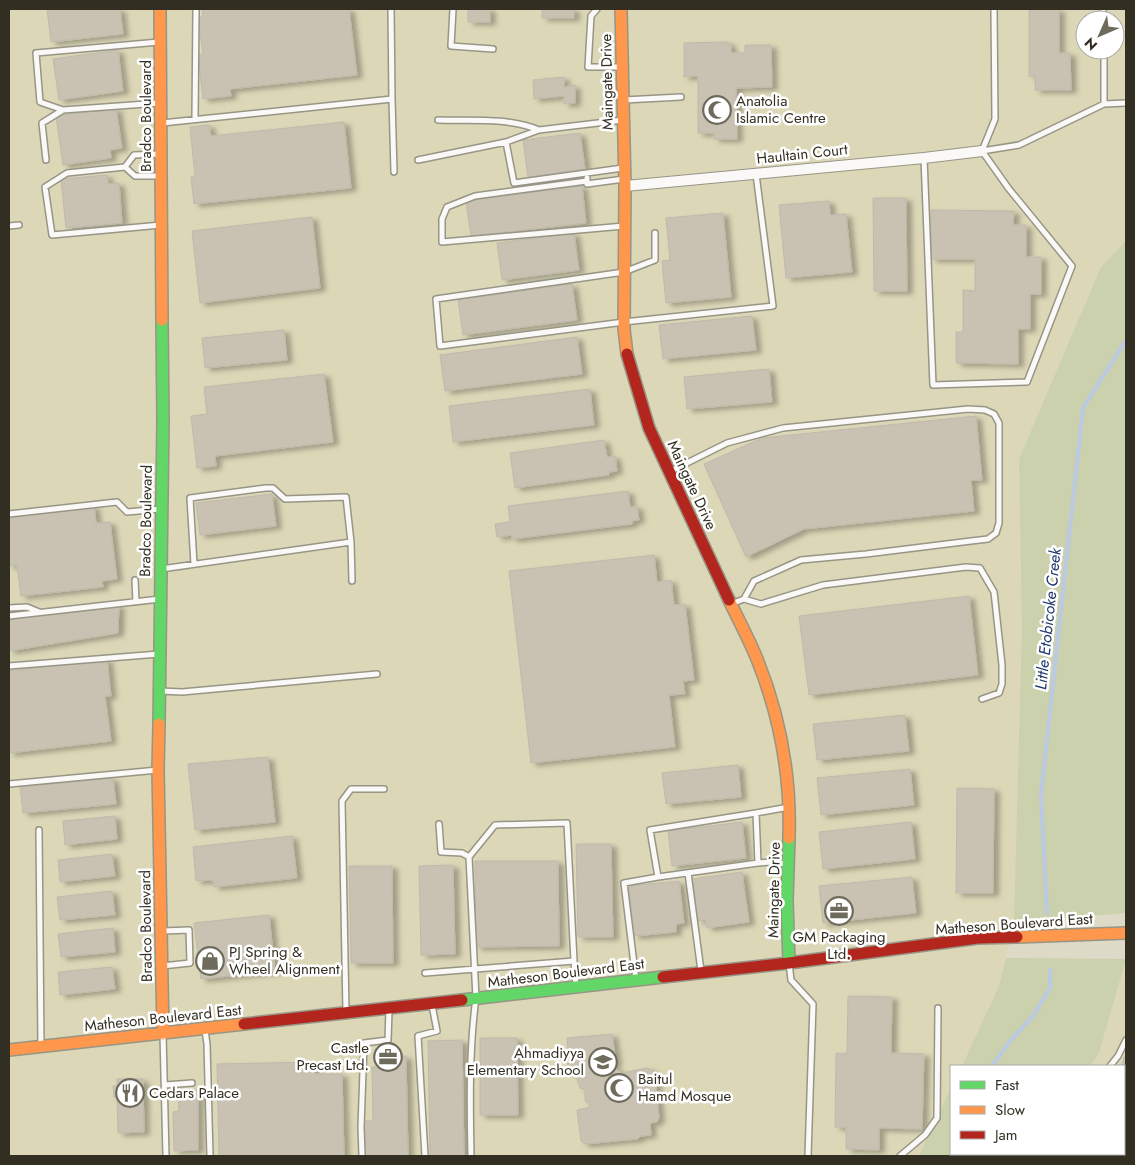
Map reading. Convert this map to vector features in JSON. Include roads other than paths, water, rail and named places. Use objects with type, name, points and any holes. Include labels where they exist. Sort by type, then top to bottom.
[{"type":"street","name":"Bradco Boulevard","points":[[160,9],[163,421],[158,770],[163,1034]]},
{"type":"street","name":"Maingate Drive","points":[[621,9],[624,322],[627,357],[648,428],[757,659],[775,712],[787,769],[790,807],[787,901],[789,962]]},
{"type":"street","name":"Haultain Court","points":[[624,178],[756,174],[982,151]]},
{"type":"street","name":"Matheson Boulevard East","points":[[9,1050],[576,987],[978,938],[1126,932]]},
{"type":"lane","points":[[195,118],[196,9]]},
{"type":"lane","points":[[391,9],[394,172]]},
{"type":"lane","points":[[453,9],[451,46],[494,49]]},
{"type":"lane","points":[[597,9],[591,16],[588,67],[622,67]]},
{"type":"lane","points":[[982,151],[995,119],[994,9]]},
{"type":"lane","points":[[161,42],[36,53],[40,102],[63,110],[161,103]]},
{"type":"lane","points":[[1104,60],[1104,104]]},
{"type":"lane","points":[[623,100],[681,97]]},
{"type":"lane","points":[[161,123],[392,99]]},
{"type":"lane","points":[[982,151],[1019,145],[1104,104],[1126,103]]},
{"type":"lane","points":[[46,160],[42,123],[63,110]]},
{"type":"lane","points":[[438,120],[493,121],[526,125],[539,130]]},
{"type":"lane","points":[[418,160],[506,142],[539,130],[623,120]]},
{"type":"lane","points":[[506,142],[514,182],[587,172],[624,178]]},
{"type":"lane","points":[[924,158],[933,385],[1027,382],[1072,266],[1008,190],[982,151]]},
{"type":"lane","points":[[161,154],[134,155],[125,167],[67,173],[45,187],[52,235],[162,225]]},
{"type":"lane","points":[[125,167],[134,176],[161,176]]},
{"type":"lane","points":[[587,172],[587,181]]},
{"type":"lane","points":[[655,233],[656,260],[624,272],[436,300],[440,346],[624,322],[773,306],[756,174]]},
{"type":"lane","points":[[624,178],[587,184],[587,181],[468,198],[447,207],[442,219],[442,242],[624,226]]},
{"type":"lane","points":[[9,226],[20,225]]},
{"type":"lane","points":[[670,472],[728,443],[782,428],[968,409],[985,410],[994,414],[999,423],[999,523],[996,533],[988,539],[801,560],[754,581],[744,599]]},
{"type":"lane","points":[[194,564],[190,498],[273,488],[285,499],[346,497],[351,542],[352,581]]},
{"type":"lane","points":[[9,514],[118,502],[128,512],[162,509]]},
{"type":"lane","points":[[161,569],[351,542]]},
{"type":"lane","points":[[731,604],[744,599],[761,604],[823,585],[966,567],[980,568],[994,592],[1002,665],[1002,684],[999,694],[982,699]]},
{"type":"lane","points":[[135,580],[136,602]]},
{"type":"lane","points":[[9,616],[160,599]]},
{"type":"lane","points":[[9,608],[27,607],[39,612]]},
{"type":"lane","points":[[9,666],[160,654]]},
{"type":"lane","points":[[160,691],[182,692],[377,674]]},
{"type":"lane","points":[[9,784],[158,770]]},
{"type":"lane","points":[[346,1013],[342,801],[351,789],[384,789]]},
{"type":"lane","points":[[658,877],[650,830],[790,807]]},
{"type":"lane","points":[[756,813],[758,863]]},
{"type":"lane","points":[[471,1156],[471,1099],[476,998],[469,857],[494,825],[567,823],[576,987]]},
{"type":"lane","points":[[439,824],[440,852],[462,853],[469,857]]},
{"type":"lane","points":[[39,830],[41,1046]]},
{"type":"lane","points":[[636,980],[624,883],[758,863],[789,864]]},
{"type":"lane","points":[[688,873],[701,972]]},
{"type":"lane","points":[[161,931],[189,930],[190,963],[162,966]]},
{"type":"lane","points":[[425,973],[574,961]]},
{"type":"lane","points":[[789,962],[791,980],[812,1004],[808,1156]]},
{"type":"lane","points":[[425,1156],[418,1036],[437,1031],[432,1003]]},
{"type":"lane","points":[[362,1156],[361,1127],[364,1043],[388,1040],[389,1007]]},
{"type":"lane","points":[[900,1156],[925,1135],[937,1118],[938,1008]]},
{"type":"lane","points":[[204,1029],[207,1044],[210,1156]]},
{"type":"lane","points":[[163,1034],[166,1156]]},
{"type":"lane","points":[[1111,1065],[1126,1040]]},
{"type":"lane","points":[[165,1085],[192,1083]]},
{"type":"waterway","name":"Little Etobicoke Creek","points":[[1047,913],[1041,794],[1083,408],[1126,340]]},
{"type":"waterway","name":"Little Etobicoke Creek","points":[[993,1065],[1010,1041],[1033,1016],[1050,988],[1050,970]]},
{"type":"place","name":"Anatolia Islamic Centre","points":[[717,110]]},
{"type":"place","name":"GM Packaging Ltd.","points":[[839,911]]},
{"type":"place","name":"PJ Spring & Wheel Alignment","points":[[210,961]]},
{"type":"place","name":"Castle Precast Ltd.","points":[[388,1057]]},
{"type":"place","name":"Ahmadiyya Elementary School","points":[[603,1062]]},
{"type":"place","name":"Baitul Hamd Mosque","points":[[619,1088]]},
{"type":"place","name":"Cedars Palace","points":[[130,1093]]}]
